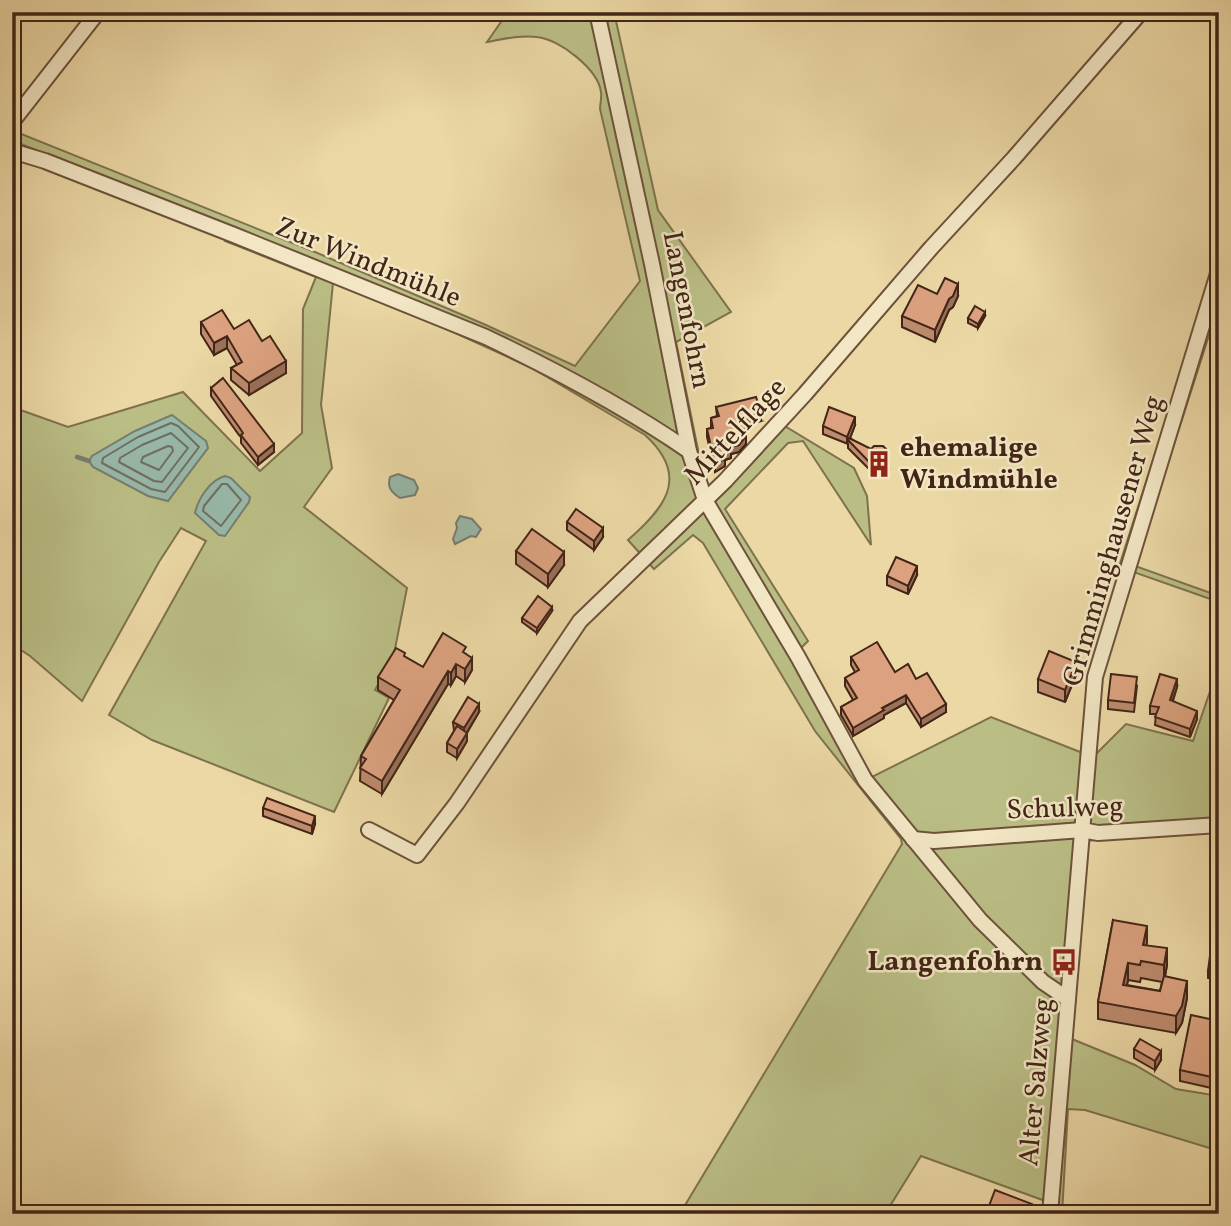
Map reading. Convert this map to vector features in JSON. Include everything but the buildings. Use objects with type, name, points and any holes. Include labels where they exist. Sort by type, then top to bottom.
[{"type":"street","points":[[12,122],[98,12]]},
{"type":"street","name":"Langenfohrn","points":[[597,12],[652,264],[689,451],[705,500],[798,657],[866,780],[980,920],[1016,958],[1043,982],[1068,999]]},
{"type":"street","name":"Mittelflage","points":[[369,830],[417,855],[457,803],[580,621],[705,500],[805,394],[1141,12]]},
{"type":"street","name":"Zur Windmühle","points":[[13,149],[486,337],[519,352],[689,451]]},
{"type":"street","name":"Grimminghausener Weg","points":[[1083,830],[1095,677],[1219,270]]},
{"type":"street","name":"Schulweg","points":[[913,839],[934,841],[1083,830],[1098,833],[1219,825]]},
{"type":"street","name":"Alter Salzweg","points":[[1050,1214],[1083,830]]},
{"type":"green space","points":[[508,12],[614,12],[658,210],[731,312],[676,342],[704,479],[712,498],[783,425],[854,468],[867,496],[871,545],[803,441],[788,443],[725,509],[808,641],[801,648],[872,777],[991,717],[1093,757],[1126,724],[1193,741],[1219,665],[1219,830],[1085,841],[1072,1039],[1135,1065],[1176,1089],[1219,1096],[1219,1151],[1085,1110],[1068,1109],[1062,1214],[1046,1214],[1048,1202],[921,1156],[885,1214],[690,1214],[684,1207],[902,844],[901,839],[815,731],[703,543],[693,535],[654,569],[628,540],[653,515],[668,490],[667,464],[645,435],[532,368],[407,311],[333,283],[321,405],[332,468],[304,507],[407,588],[393,659],[375,690],[389,698],[334,812],[152,740],[109,715],[206,541],[181,528],[159,562],[82,701],[12,644],[12,407],[68,427],[183,392],[260,471],[302,433],[303,309],[316,277],[225,241],[232,229],[16,142],[19,133],[315,252],[575,366],[640,281],[600,109],[601,94],[598,83],[576,57],[546,39],[524,37],[487,42]]},
{"type":"green space","points":[[1219,252],[1219,304],[1135,566],[1219,596],[1219,602],[1119,567]]},
{"type":"water","points":[[172,415],[206,441],[208,448],[168,501],[148,496],[93,467],[89,461],[92,456],[135,431]]},
{"type":"water","points":[[398,474],[414,480],[418,488],[415,495],[400,498],[392,491],[389,486],[390,477]]},
{"type":"water","points":[[225,476],[231,478],[250,497],[225,536],[219,535],[195,513],[199,502],[214,481]]},
{"type":"water","points":[[460,516],[472,519],[481,529],[476,537],[471,536],[455,544],[453,539]]},
{"type":"waterway","points":[[77,457],[89,461]]},
{"type":"place","name":"ehemalige Windmühle","points":[[879,464]]},
{"type":"place","name":"Langenfohrn","points":[[1064,962]]}]
